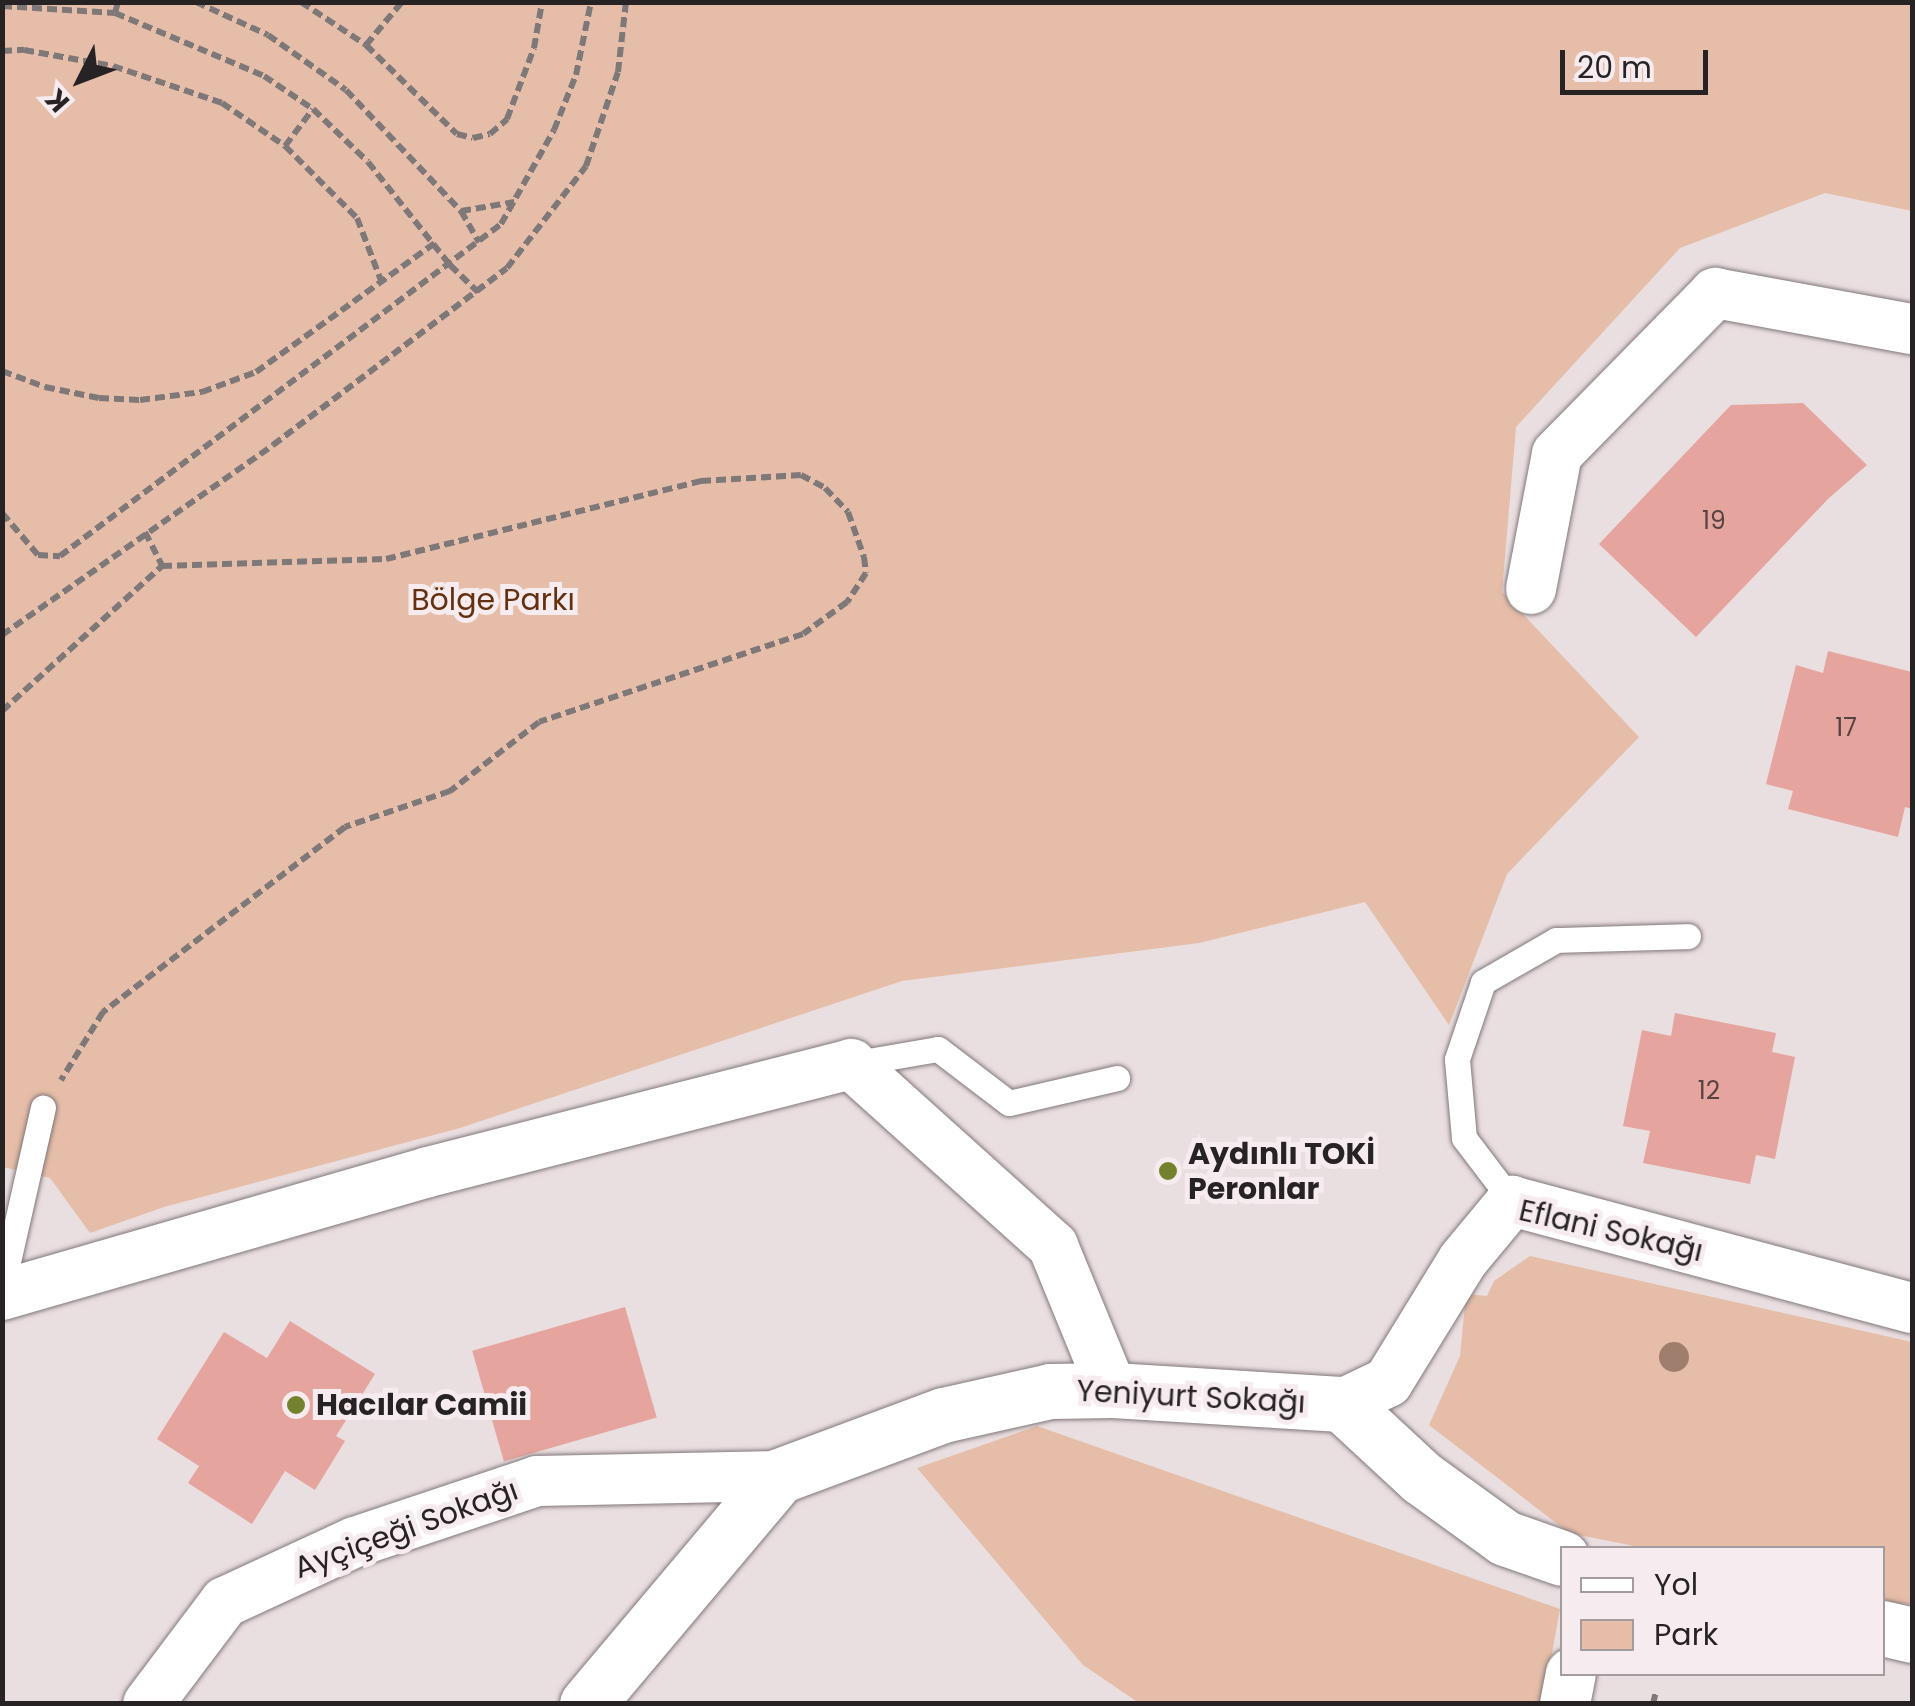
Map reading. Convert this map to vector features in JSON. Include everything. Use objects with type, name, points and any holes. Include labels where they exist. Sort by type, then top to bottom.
[{"type":"street","points":[[1531,589],[1557,454],[1715,293],[1912,328]]},
{"type":"street","points":[[2,1291],[428,1172],[851,1064],[1053,1246],[1112,1390]]},
{"type":"street","name":"Eflani Sokağı","points":[[1342,1404],[1388,1382],[1462,1260],[1512,1201],[1912,1308]]},
{"type":"street","name":"Yeniyurt Sokağı","points":[[588,1704],[779,1476],[943,1415],[1050,1391],[1112,1390],[1342,1404],[1422,1478],[1505,1538],[1560,1557]]},
{"type":"street","name":"Ayçiçeği Sokağı","points":[[148,1704],[225,1602],[355,1542],[537,1481],[779,1476]]},
{"type":"street","points":[[1885,1629],[1912,1635]]},
{"type":"street","points":[[1565,1704],[1571,1676]]},
{"type":"lane","points":[[1512,1201],[1464,1138],[1456,1060],[1484,982],[1556,940],[1688,936]]},
{"type":"lane","points":[[851,1064],[938,1049],[1009,1103],[1117,1078]]},
{"type":"lane","points":[[2,1291],[43,1108]]},
{"type":"path","points":[[115,14],[118,2]]},
{"type":"path","points":[[196,2],[268,35],[346,90],[461,211],[479,242]]},
{"type":"path","points":[[301,2],[366,46],[457,134],[473,138],[490,134],[507,119],[534,48],[542,2]]},
{"type":"path","points":[[366,46],[402,2]]},
{"type":"path","points":[[2,513],[38,555],[60,556],[501,224],[554,130],[568,93],[591,2]]},
{"type":"path","points":[[2,623],[5,633],[145,531],[273,445],[506,268],[586,166],[618,72],[626,2]]},
{"type":"path","points":[[2,6],[115,14],[264,76],[313,109],[368,162],[450,265],[478,292]]},
{"type":"path","points":[[2,51],[24,50],[112,66],[222,103],[285,146],[357,218],[382,283]]},
{"type":"path","points":[[285,146],[313,109]]},
{"type":"path","points":[[461,211],[515,201]]},
{"type":"path","points":[[2,371],[45,387],[99,398],[140,400],[202,392],[256,372],[435,243]]},
{"type":"path","points":[[2,711],[162,566],[386,559],[701,481],[801,476],[825,488],[848,512],[866,573],[847,602],[803,634],[539,722],[450,791],[345,827],[104,1012],[43,1108]]},
{"type":"path","points":[[145,531],[162,566]]},
{"type":"path","points":[[1654,1704],[1656,1691]]},
{"type":"green space","name":"Bölge Parkı","points":[[3,3],[1912,3],[1912,211],[1825,193],[1680,248],[1516,427],[1502,592],[1639,737],[1507,874],[1449,1025],[1365,902],[1199,943],[902,981],[460,1128],[164,1207],[90,1233],[50,1178],[3,1167]]},
{"type":"green space","points":[[1530,1256],[1912,1342],[1912,1604],[1885,1603],[1885,1546],[1634,1546],[1569,1533],[1429,1425],[1460,1356],[1466,1294],[1487,1296],[1494,1281]]},
{"type":"green space","points":[[1037,1426],[1560,1609],[1543,1703],[1139,1703],[1083,1665],[917,1468]]},
{"type":"building","points":[[1803,403],[1867,465],[1829,498],[1696,637],[1599,544],[1731,405]]},
{"type":"building","points":[[1828,651],[1912,672],[1912,809],[1905,807],[1898,837],[1788,809],[1793,791],[1766,784],[1796,665],[1823,673]]},
{"type":"building","points":[[1675,1013],[1776,1033],[1772,1052],[1795,1057],[1775,1159],[1756,1155],[1750,1184],[1643,1163],[1650,1131],[1623,1126],[1642,1030],[1671,1036]]},
{"type":"building","points":[[625,1307],[657,1418],[504,1461],[472,1351]]},
{"type":"building","name":"Hacılar Camii","points":[[290,1321],[375,1374],[336,1436],[345,1441],[315,1490],[285,1471],[252,1524],[188,1483],[199,1466],[157,1439],[224,1332],[267,1358]]},
{"type":"place","name":"Aydınlı TOKİ Peronlar","points":[[1168,1171]]},
{"type":"place","name":"Hacılar Camii","points":[[296,1405]]}]
